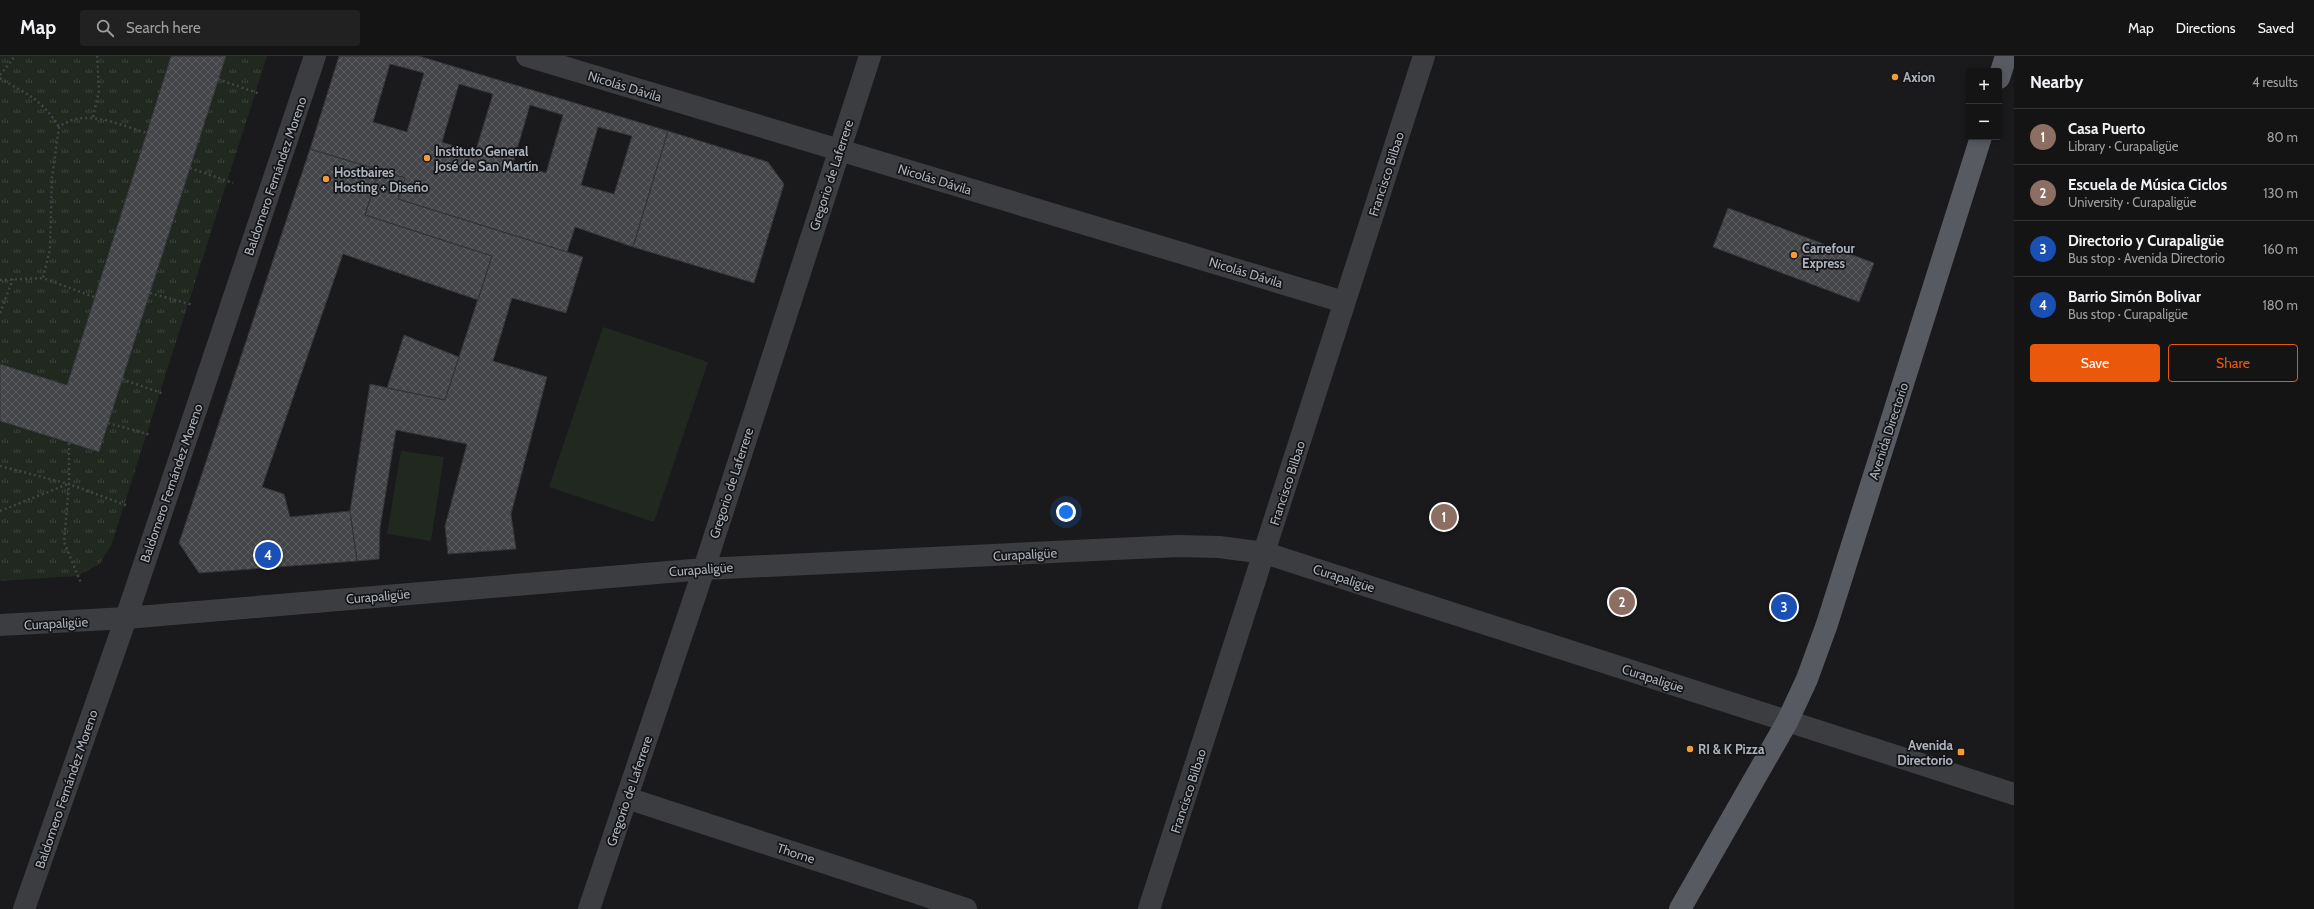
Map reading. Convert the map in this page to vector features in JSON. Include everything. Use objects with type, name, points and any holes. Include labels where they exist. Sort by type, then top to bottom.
[{"type":"main road","points":[[2002,69],[2006,56]]},
{"type":"main road","name":"Avenida Directorio","points":[[1680,909],[1787,722],[1807,679],[1827,624],[1979,140]]},
{"type":"street","name":"Baldomero Fernández Moreno","points":[[24,909],[126,618],[315,56]]},
{"type":"street","name":"Nicolás Dávila","points":[[527,56],[1344,302]]},
{"type":"street","name":"Gregorio de Laferrere","points":[[589,909],[704,569],[870,56]]},
{"type":"street","name":"Francisco Bilbao","points":[[1150,909],[1424,56]]},
{"type":"street","name":"Curapaligüe","points":[[0,625],[126,618],[704,569],[1178,546],[1219,547],[1265,552],[1787,722],[2014,794]]},
{"type":"street","name":"Thorne","points":[[627,798],[966,909]]},
{"type":"path","points":[[15,56],[0,76],[33,96],[50,112],[59,127],[52,177],[50,249],[43,278]]},
{"type":"path","points":[[93,117],[99,92],[97,56]]},
{"type":"path","points":[[218,79],[260,94]]},
{"type":"path","points":[[59,127],[66,122],[82,117],[93,117],[147,133]]},
{"type":"path","points":[[190,168],[232,183]]},
{"type":"path","points":[[0,280],[43,278],[94,297]]},
{"type":"path","points":[[0,314],[13,279]]},
{"type":"path","points":[[150,293],[193,305]]},
{"type":"path","points":[[122,379],[164,394]]},
{"type":"path","points":[[108,423],[151,435]]},
{"type":"path","points":[[69,443],[69,484],[64,542],[81,583]]},
{"type":"path","points":[[0,466],[69,484],[128,506]]},
{"type":"path","points":[[0,511],[69,484]]},
{"type":"green space","points":[[0,56],[171,56],[67,385],[0,364]]},
{"type":"green space","points":[[226,56],[267,56],[112,543],[100,564],[77,576],[0,581],[0,421],[99,452]]},
{"type":"green space","points":[[603,327],[708,362],[654,522],[549,487]]},
{"type":"green space","points":[[401,451],[444,457],[431,541],[387,534]]},
{"type":"building","points":[[171,56],[226,56],[99,452],[0,421],[0,364],[67,385]]},
{"type":"building","name":"Instituto General José de San Martín","points":[[339,56],[419,56],[668,131],[633,247],[575,227],[567,252],[398,199],[405,178],[310,149]],"holes":[[[390,64],[424,73],[407,132],[373,122]],[[459,84],[493,94],[475,153],[442,142]],[[530,105],[563,115],[546,173],[513,163]],[[598,127],[632,136],[614,194],[581,185]]]},
{"type":"building","points":[[668,131],[768,162],[784,184],[754,283],[633,247]]},
{"type":"building","points":[[310,149],[379,170],[365,215],[492,256],[478,300],[343,254],[262,487],[284,494],[290,517],[350,511],[357,561],[199,573],[179,543]]},
{"type":"building","points":[[379,170],[405,178],[398,199],[583,257],[566,313],[512,298],[493,361],[547,377],[511,514],[516,549],[448,554],[445,526],[467,444],[396,430],[380,528],[379,559],[357,561],[350,511],[370,384],[445,400],[492,256],[365,215]]},
{"type":"building","name":"Carrefour Express","points":[[1728,208],[1874,263],[1859,302],[1713,247]]},
{"type":"building","points":[[404,335],[459,357],[445,400],[387,388]]},
{"type":"place","name":"Axion","points":[[1895,77]]},
{"type":"place","name":"Instituto General José de San Martín","points":[[427,158]]},
{"type":"place","name":"Hostbaires Hosting + Diseño","points":[[326,179]]},
{"type":"place","name":"Carrefour Express","points":[[1794,255]]},
{"type":"place","name":"Casa Puerto","points":[[1444,517]]},
{"type":"place","name":"Barrio Simón Bolivar","points":[[268,555]]},
{"type":"place","name":"Escuela de Música Ciclos","points":[[1622,602]]},
{"type":"place","name":"Directorio y Curapaligüe","points":[[1784,607]]},
{"type":"place","name":"RI & K Pizza","points":[[1690,749]]},
{"type":"place","name":"Avenida Directorio","points":[[1961,752]]}]
